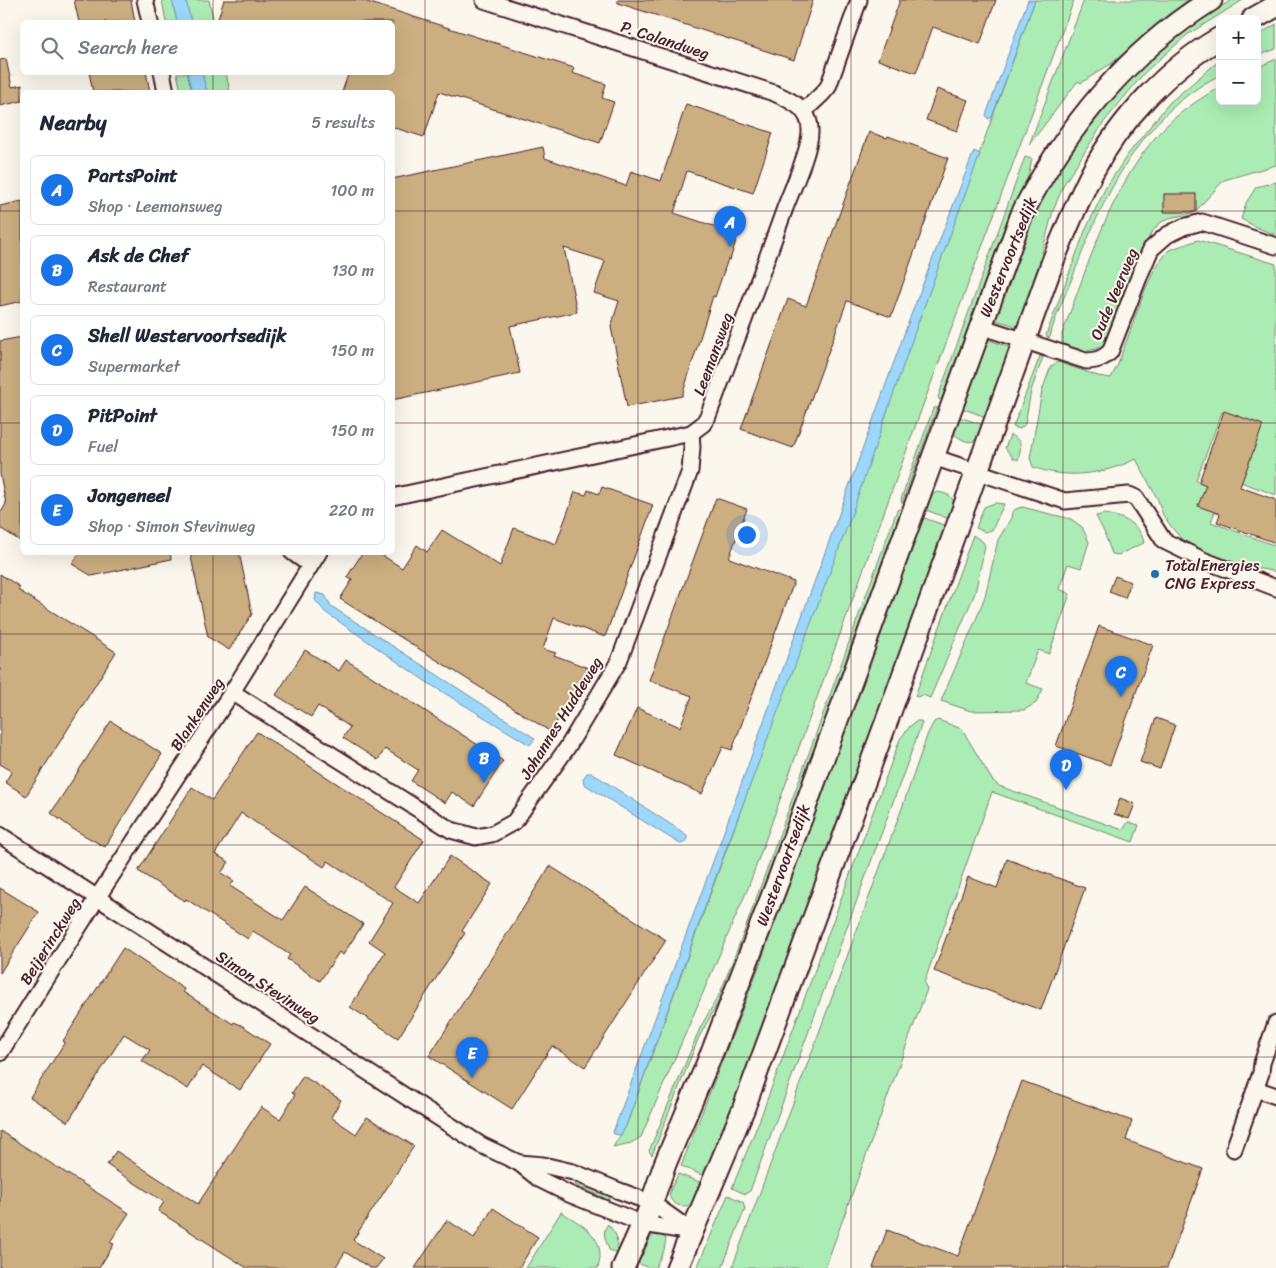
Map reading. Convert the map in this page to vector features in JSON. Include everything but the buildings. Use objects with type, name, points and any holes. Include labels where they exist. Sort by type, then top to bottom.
[{"type":"main road","name":"Westervoortsedijk","points":[[623,1268],[652,1204],[665,1164],[713,1050],[780,876],[1022,214],[1047,168],[1066,139],[1106,89],[1140,54],[1182,19],[1211,0]]},
{"type":"main road","points":[[1260,15],[1276,6]]},
{"type":"main road","points":[[677,1268],[743,1110],[1053,261],[1075,207],[1092,172],[1105,151],[1139,106],[1185,62],[1216,41]]},
{"type":"street","points":[[145,0],[150,20]]},
{"type":"street","name":"P. Calandweg","points":[[484,0],[774,93],[793,101],[804,111]]},
{"type":"street","points":[[804,111],[828,87],[859,0]]},
{"type":"street","points":[[163,75],[166,90]]},
{"type":"street","name":"Leemansweg","points":[[691,434],[703,424],[708,416],[805,153],[810,132],[804,111]]},
{"type":"street","name":"Oude Veerweg","points":[[980,326],[1086,362],[1102,359],[1110,352],[1140,272],[1151,250],[1167,235],[1183,227],[1202,222],[1276,246]]},
{"type":"street","points":[[395,497],[691,434]]},
{"type":"street","name":"Johannes Huddeweg","points":[[232,692],[451,830],[476,837],[492,834],[514,822],[567,748],[619,660],[690,471],[691,434]]},
{"type":"street","points":[[934,457],[1065,500],[1129,494],[1136,498],[1164,541],[1203,560],[1276,588]]},
{"type":"street","name":"Blankenweg","points":[[97,898],[232,692],[314,559],[301,555]]},
{"type":"street","name":"Simon Stevinweg","points":[[0,835],[481,1145],[519,1163],[538,1180],[643,1224],[692,1232]]},
{"type":"street","name":"Beijerinckweg","points":[[0,1053],[97,898]]},
{"type":"street","points":[[1234,1149],[1256,1089],[1276,1023]]},
{"type":"street","points":[[1256,1089],[1276,1096]]},
{"type":"street","name":"Simon Stevinweg","points":[[519,1163],[543,1165],[573,1172],[652,1204],[692,1232]]},
{"type":"green space","points":[[162,0],[209,0],[214,20],[166,20]]},
{"type":"green space","points":[[1035,0],[1074,0],[923,405],[748,888],[641,1137],[631,1143],[613,1147],[626,1126]]},
{"type":"green space","points":[[1084,0],[1191,0],[1151,29],[1115,61],[1081,83],[1078,81],[1029,145]]},
{"type":"green space","points":[[1232,0],[1243,0],[1216,15],[1216,17],[1187,35],[1145,72],[1104,122],[1064,184],[1053,211],[1033,287],[1019,327],[993,319],[1026,231],[1043,196],[1085,129],[1137,70],[1198,21]]},
{"type":"green space","points":[[1276,24],[1276,49],[1261,55],[1261,33]]},
{"type":"green space","points":[[1276,59],[1276,165],[1224,180],[1194,213],[1169,218],[1160,223],[1151,233],[1126,287],[1113,330],[1104,344],[1096,349],[1081,352],[1069,348],[1062,342],[1062,334],[1091,255],[1114,203],[1142,155],[1172,120],[1216,90],[1216,105],[1261,105],[1261,66]]},
{"type":"green space","points":[[1216,63],[1216,77],[1192,92],[1168,112],[1146,135],[1128,161],[1111,189],[1097,218],[1048,338],[1046,335],[1085,231],[1105,189],[1128,154],[1169,103]]},
{"type":"green space","points":[[177,75],[226,75],[230,90],[181,90]]},
{"type":"green space","points":[[1025,157],[1032,159],[1027,182],[1001,238],[942,398],[939,400],[938,397]]},
{"type":"green space","points":[[1276,182],[1276,235],[1241,219],[1246,203],[1256,187]]},
{"type":"green space","points":[[1198,240],[1276,264],[1276,495],[1238,481],[1258,426],[1222,412],[1196,480],[1208,484],[1215,511],[1211,522],[1276,546],[1276,572],[1232,563],[1186,544],[1163,515],[1158,500],[1136,459],[1098,472],[1072,474],[1046,471],[1033,467],[1030,458],[1042,391],[1051,366],[1058,362],[1098,376],[1111,378],[1155,268],[1169,250]]},
{"type":"green space","points":[[987,339],[1011,348],[986,417],[961,408]]},
{"type":"green space","points":[[1040,356],[1043,357],[1031,391],[1025,424],[1020,429],[1013,427]]},
{"type":"green space","points":[[936,407],[902,503],[901,499],[933,409]]},
{"type":"green space","points":[[959,417],[984,425],[977,440],[965,441],[954,434],[954,428]]},
{"type":"green space","points":[[1010,435],[1018,440],[1020,445],[1018,460],[1013,458],[1005,448]]},
{"type":"green space","points":[[937,492],[949,495],[952,498],[953,508],[949,519],[924,509],[931,495]]},
{"type":"green space","points":[[995,503],[1004,504],[992,530],[985,532],[976,528],[984,507]]},
{"type":"green space","points":[[1022,507],[1071,519],[1082,527],[1089,542],[1081,568],[1068,564],[1059,589],[1070,594],[1049,654],[1038,650],[1026,683],[1043,689],[1036,703],[1024,710],[971,711],[941,701],[985,596],[998,540],[1011,518],[1012,512]]},
{"type":"green space","points":[[897,510],[901,510],[729,983],[699,1037],[652,1155],[649,1151],[700,1028],[720,993],[744,932]]},
{"type":"green space","points":[[1104,514],[1123,519],[1135,526],[1142,536],[1144,543],[1118,555],[1112,554],[1096,516]]},
{"type":"green space","points":[[921,517],[947,526],[742,1087],[706,1177],[681,1166],[760,964],[812,814]]},
{"type":"green space","points":[[973,535],[983,542],[985,546],[975,593],[930,698],[923,695],[917,697],[915,696]]},
{"type":"green space","points":[[938,720],[962,729],[992,780],[999,786],[1123,830],[1128,822],[1139,825],[1133,842],[992,792],[924,983],[927,989],[825,1268],[732,1268],[928,733],[934,722]]},
{"type":"green space","points":[[917,721],[922,723],[750,1191],[745,1194],[732,1188],[760,1119],[900,739],[910,726]]},
{"type":"green space","points":[[678,1174],[702,1183],[695,1200],[688,1206],[676,1204],[670,1196],[671,1188]]},
{"type":"green space","points":[[577,1181],[611,1194],[609,1200],[575,1185]]},
{"type":"green space","points":[[728,1195],[743,1202],[745,1209],[722,1268],[697,1268]]},
{"type":"green space","points":[[561,1212],[578,1222],[596,1240],[600,1257],[598,1268],[526,1268]]},
{"type":"green space","points":[[608,1224],[616,1235],[618,1254],[609,1250],[604,1233]]},
{"type":"green space","points":[[657,1233],[666,1239],[664,1250],[655,1268],[648,1268],[638,1263],[650,1238]]},
{"type":"water","points":[[172,0],[186,0],[191,20],[177,20]]},
{"type":"water","points":[[1028,0],[1035,0],[992,117],[988,119],[986,115]]},
{"type":"water","points":[[188,75],[203,75],[206,90],[191,90]]},
{"type":"water","points":[[974,151],[980,154],[918,323],[850,519],[722,860],[626,1126],[621,1135],[614,1134],[613,1132],[911,315]]},
{"type":"water","points":[[316,593],[325,595],[331,606],[535,739],[530,745],[431,685],[325,612],[315,600]]},
{"type":"water","points":[[587,773],[592,773],[687,835],[687,839],[684,843],[680,844],[584,784],[583,779]]},
{"type":"place","name":"PartsPoint","points":[[730,247]]},
{"type":"place","name":"TotalEnergies CNG Express","points":[[1155,574]]},
{"type":"place","name":"Shell Westervoortsedijk","points":[[1121,697]]},
{"type":"place","name":"Ask de Chef","points":[[484,783]]},
{"type":"place","name":"PitPoint","points":[[1066,790]]},
{"type":"place","name":"Jongeneel","points":[[472,1078]]}]
